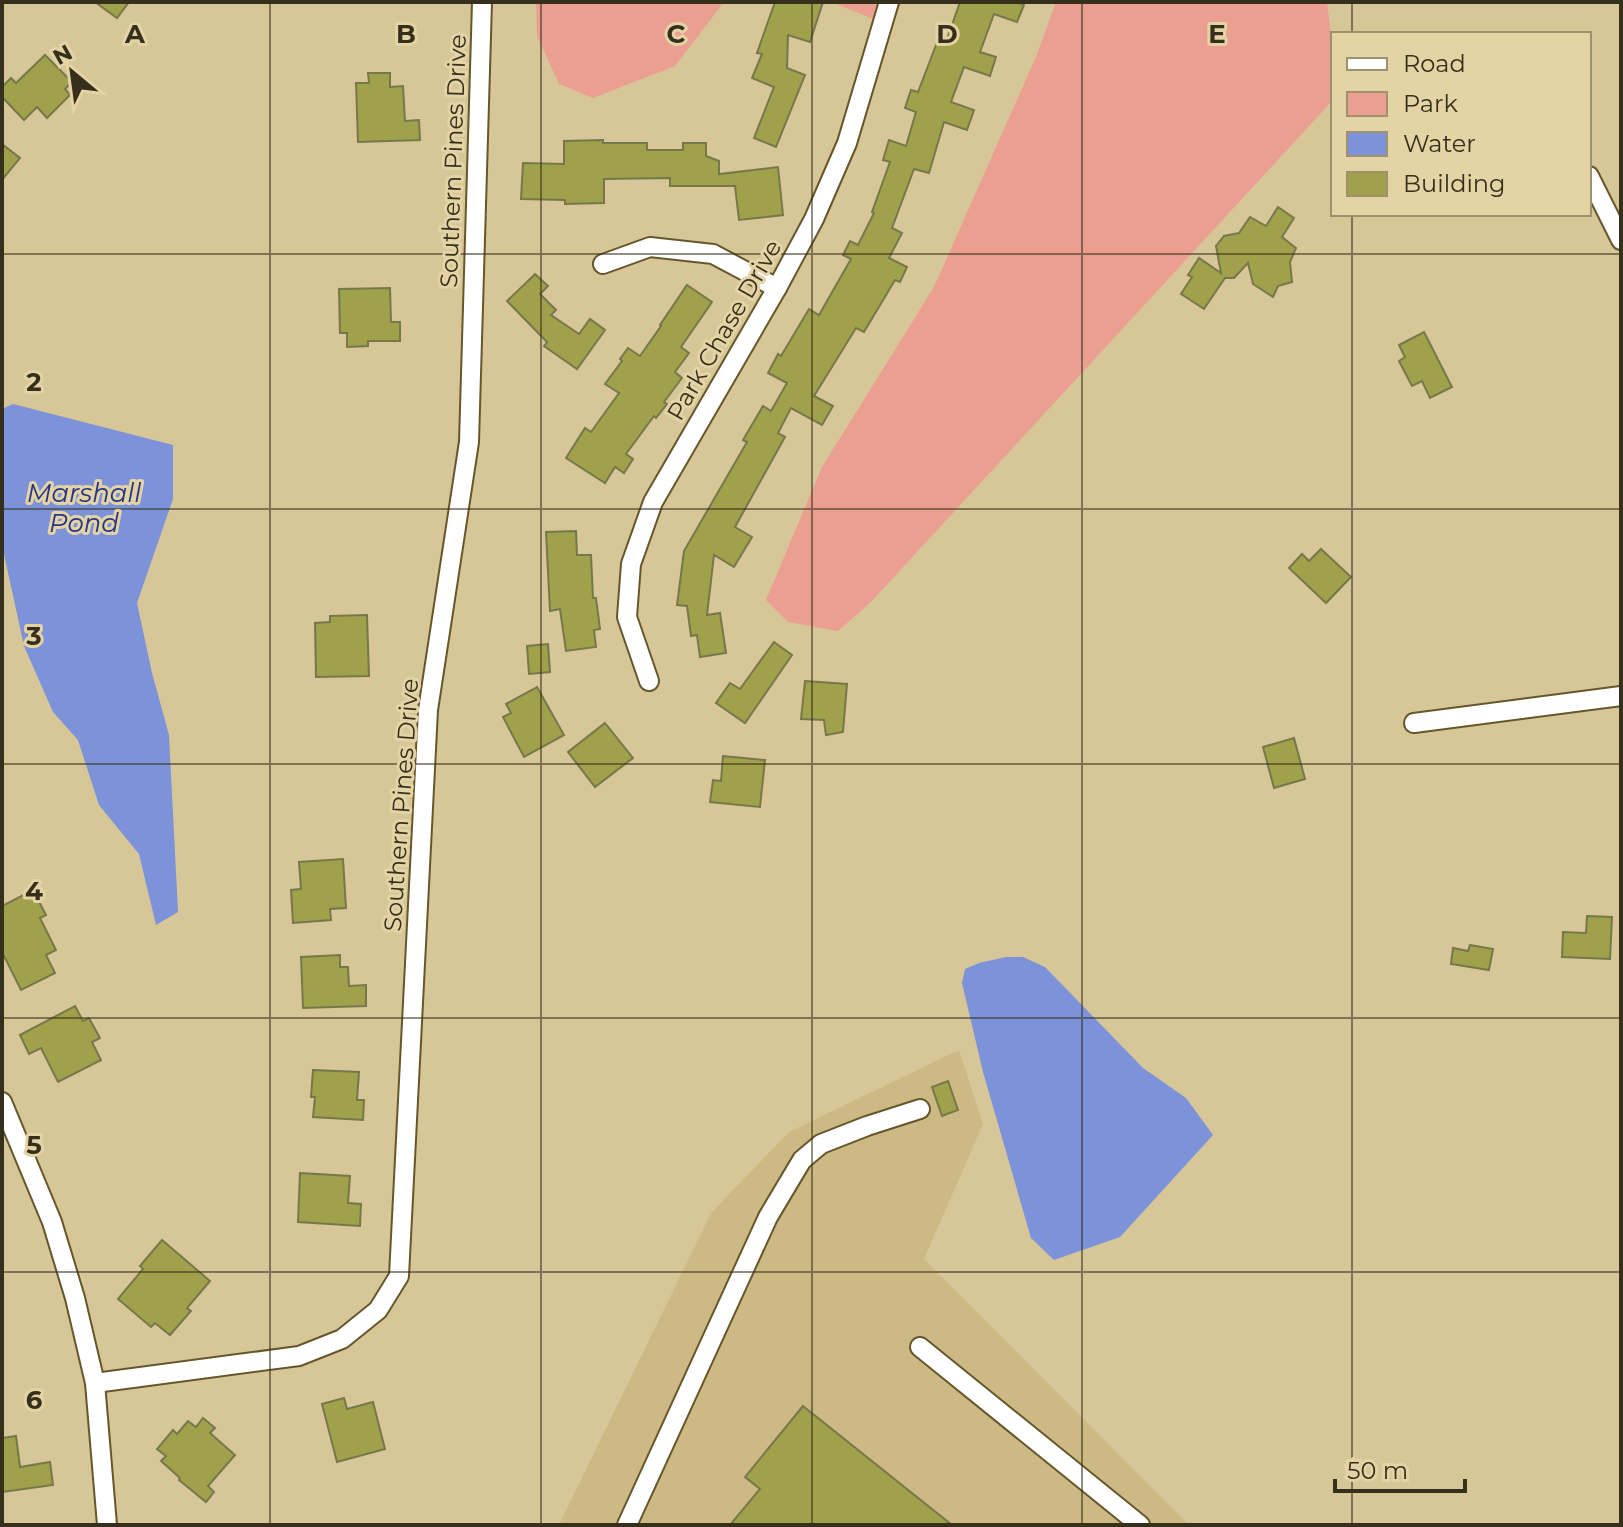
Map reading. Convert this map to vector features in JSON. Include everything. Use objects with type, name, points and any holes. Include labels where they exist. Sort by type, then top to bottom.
[{"type":"street","name":"Southern Pines Drive","points":[[95,1383],[299,1356],[342,1339],[378,1310],[399,1276],[428,710],[469,442],[482,2]]},
{"type":"street","name":"Park Chase Drive","points":[[649,681],[627,617],[631,564],[653,502],[814,219],[847,143],[889,2]]},
{"type":"street","points":[[1591,180],[1621,240]]},
{"type":"street","points":[[603,264],[650,247],[713,254],[777,288]]},
{"type":"street","points":[[1414,723],[1621,696]]},
{"type":"street","points":[[2,1102],[52,1222],[75,1298],[95,1383],[107,1525]]},
{"type":"street","points":[[627,1525],[768,1217],[802,1160],[821,1144],[920,1109]]},
{"type":"street","points":[[920,1347],[1140,1525]]},
{"type":"shaded area","points":[[959,1050],[983,1124],[924,1259],[1189,1525],[559,1525],[711,1213],[789,1132]]},
{"type":"green space","points":[[536,2],[724,2],[675,66],[593,98],[559,84],[537,36]]},
{"type":"green space","points":[[831,2],[902,2],[891,26]]},
{"type":"green space","points":[[1056,2],[1327,2],[1331,35],[1331,102],[870,603],[838,631],[788,622],[766,600],[822,467],[934,287],[1036,57]]},
{"type":"water","name":"Marshall Pond","points":[[13,404],[173,445],[173,499],[137,603],[169,735],[178,912],[156,925],[139,854],[99,805],[78,740],[53,712],[24,646],[2,545],[2,409]]},
{"type":"water","points":[[1006,957],[1023,957],[1045,967],[1143,1068],[1186,1098],[1213,1135],[1120,1237],[1054,1260],[1031,1238],[983,1072],[962,983],[965,969]]},
{"type":"building","points":[[95,2],[129,2],[117,18]]},
{"type":"building","points":[[775,2],[823,2],[810,42],[788,35],[787,68],[805,75],[776,147],[754,138],[774,87],[752,78],[762,54],[757,53]]},
{"type":"building","points":[[960,2],[1016,2],[1024,5],[1017,22],[994,14],[980,52],[996,57],[990,76],[964,67],[951,102],[974,110],[967,130],[944,122],[929,173],[914,169],[892,228],[902,233],[889,258],[907,267],[900,282],[895,280],[864,332],[856,328],[814,396],[833,406],[822,425],[791,408],[778,433],[785,437],[735,527],[752,537],[734,567],[714,555],[707,615],[720,613],[726,653],[700,657],[697,635],[691,636],[687,606],[677,605],[684,551],[747,442],[743,440],[763,406],[771,411],[787,383],[768,373],[778,354],[781,356],[809,309],[819,315],[851,259],[843,255],[850,241],[858,245],[874,213],[890,162],[883,160],[889,140],[906,146],[916,112],[905,108],[911,90],[918,92],[938,40],[946,42]]},
{"type":"building","points":[[45,55],[72,82],[65,89],[70,95],[47,118],[37,107],[24,120],[2,97],[2,87],[11,78],[16,83]]},
{"type":"building","points":[[368,73],[390,73],[390,87],[403,86],[405,121],[419,120],[420,140],[358,142],[356,83],[369,83]]},
{"type":"building","points":[[603,140],[603,143],[647,143],[647,150],[683,150],[683,143],[706,143],[706,156],[719,161],[719,174],[778,167],[783,215],[739,220],[735,186],[670,186],[670,178],[604,179],[604,203],[565,204],[565,200],[521,199],[523,163],[564,164],[564,141]]},
{"type":"building","points":[[2,144],[20,158],[2,180]]},
{"type":"building","points":[[1278,207],[1294,218],[1282,237],[1296,248],[1290,262],[1292,282],[1278,286],[1273,297],[1253,284],[1248,263],[1234,278],[1225,278],[1204,309],[1181,294],[1199,258],[1221,273],[1216,246],[1224,236],[1239,233],[1250,217],[1266,226]]},
{"type":"building","points":[[535,274],[548,286],[540,294],[556,310],[551,315],[579,334],[590,319],[605,330],[577,369],[544,346],[547,342],[507,301]]},
{"type":"building","points":[[687,285],[712,302],[681,347],[689,353],[675,372],[682,378],[664,402],[667,404],[656,418],[654,416],[626,454],[633,459],[624,473],[615,467],[605,483],[566,458],[585,428],[591,432],[619,393],[605,384],[622,361],[620,359],[628,348],[640,356]]},
{"type":"building","points":[[390,288],[391,322],[400,322],[400,341],[368,341],[368,346],[347,347],[347,333],[340,333],[339,289]]},
{"type":"building","points":[[1424,332],[1452,387],[1430,398],[1422,381],[1412,386],[1399,361],[1405,357],[1399,345]]},
{"type":"building","points":[[576,531],[577,555],[591,555],[593,598],[596,598],[600,629],[594,630],[596,647],[566,651],[560,609],[550,611],[546,532]]},
{"type":"building","points":[[1321,549],[1351,577],[1326,603],[1289,568],[1302,554],[1309,561]]},
{"type":"building","points":[[367,615],[369,676],[316,677],[315,623],[330,622],[330,616]]},
{"type":"building","points":[[774,642],[792,655],[745,723],[716,703],[730,683],[740,689]]},
{"type":"building","points":[[548,644],[550,672],[529,674],[527,646]]},
{"type":"building","points":[[805,681],[847,684],[843,732],[826,735],[824,720],[801,719]]},
{"type":"building","points":[[537,687],[564,735],[524,757],[503,717],[511,713],[506,704]]},
{"type":"building","points":[[605,723],[633,758],[595,787],[568,752]]},
{"type":"building","points":[[1294,738],[1305,779],[1274,788],[1263,747]]},
{"type":"building","points":[[723,756],[765,760],[760,807],[710,802],[713,780],[721,781]]},
{"type":"building","points":[[343,859],[346,908],[330,909],[331,920],[293,923],[291,890],[301,889],[299,862]]},
{"type":"building","points":[[33,890],[46,915],[40,918],[56,950],[46,955],[55,973],[21,990],[2,952],[2,906]]},
{"type":"building","points":[[1587,916],[1612,917],[1610,959],[1562,957],[1563,932],[1586,933]]},
{"type":"building","points":[[1470,945],[1493,949],[1489,970],[1451,964],[1453,948],[1468,951]]},
{"type":"building","points":[[340,955],[340,967],[348,967],[349,986],[366,985],[366,1006],[303,1008],[301,957]]},
{"type":"building","points":[[75,1006],[83,1021],[89,1018],[100,1038],[92,1042],[101,1060],[58,1082],[41,1048],[29,1054],[20,1035]]},
{"type":"building","points":[[313,1070],[359,1072],[357,1100],[364,1100],[363,1120],[313,1117]]},
{"type":"building","points":[[948,1081],[958,1110],[942,1116],[932,1087]]},
{"type":"building","points":[[300,1173],[350,1176],[348,1203],[361,1204],[360,1226],[298,1222]]},
{"type":"building","points":[[162,1240],[210,1281],[187,1308],[191,1311],[170,1335],[155,1323],[151,1327],[118,1299]]},
{"type":"building","points":[[344,1398],[347,1409],[373,1402],[385,1449],[337,1462],[322,1404]]},
{"type":"building","points":[[803,1406],[952,1525],[730,1525],[760,1489],[745,1477]]},
{"type":"building","points":[[203,1418],[215,1428],[210,1433],[235,1455],[208,1486],[214,1492],[206,1502],[161,1461],[166,1456],[157,1449],[173,1430],[177,1434],[188,1421],[196,1427]]},
{"type":"building","points":[[16,1436],[20,1467],[50,1462],[53,1485],[2,1492],[2,1438]]}]
